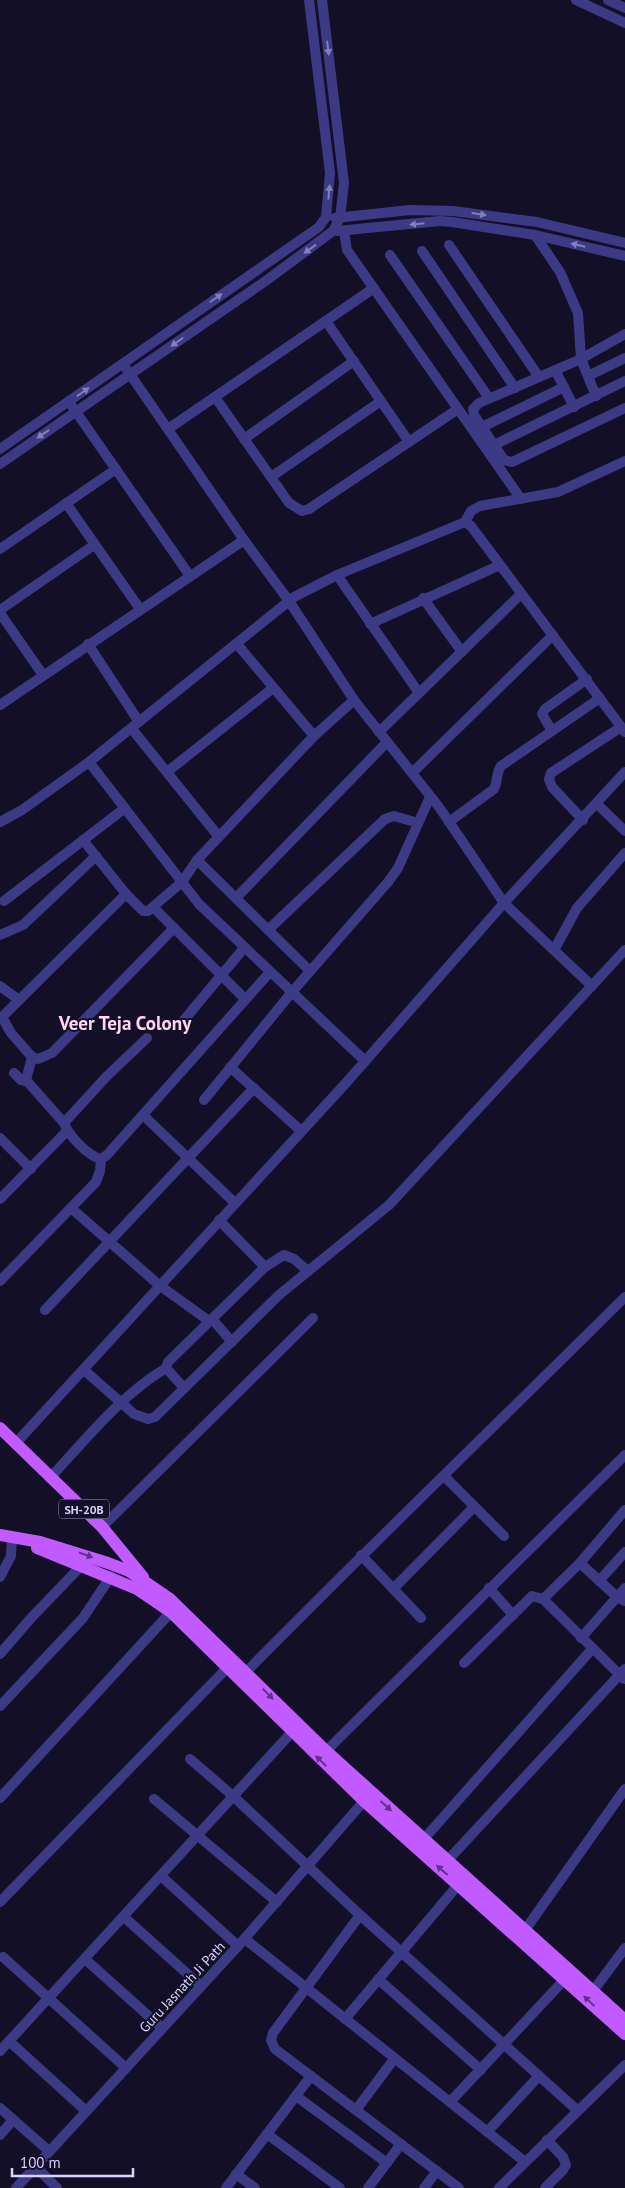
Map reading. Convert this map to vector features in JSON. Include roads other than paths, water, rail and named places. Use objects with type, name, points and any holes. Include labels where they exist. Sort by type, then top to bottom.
[{"type":"main road","name":"SH-20B","points":[[0,1428],[102,1527],[147,1582],[155,1600]]},
{"type":"main road","points":[[11,1538],[40,1542],[76,1551],[129,1571],[170,1599],[326,1751],[625,2020]]},
{"type":"main road","points":[[11,1538],[111,1576],[155,1600],[171,1612],[364,1801],[625,2034]]},
{"type":"street","points":[[0,449],[319,227],[326,217],[330,172],[309,0]]},
{"type":"street","points":[[322,0],[344,183],[338,231],[347,250],[521,499]]},
{"type":"street","points":[[576,0],[625,23]]},
{"type":"street","points":[[608,0],[625,8]]},
{"type":"street","points":[[326,217],[340,218],[410,210],[453,211],[537,222],[625,243]]},
{"type":"street","points":[[319,227],[338,231],[440,221],[535,235],[625,256]]},
{"type":"street","points":[[0,464],[338,231]]},
{"type":"street","points":[[535,235],[560,272],[578,314],[581,359],[596,396]]},
{"type":"street","points":[[449,245],[539,377]]},
{"type":"street","points":[[422,251],[514,388]]},
{"type":"street","points":[[390,255],[489,398]]},
{"type":"street","points":[[168,429],[374,288]]},
{"type":"street","points":[[326,321],[409,442]]},
{"type":"street","points":[[625,334],[581,359],[479,403],[474,410],[474,415],[504,460],[512,462],[625,408]]},
{"type":"street","points":[[588,376],[625,358]]},
{"type":"street","points":[[244,439],[354,361]]},
{"type":"street","points":[[123,364],[244,540],[289,601],[354,700],[449,822],[504,904],[592,986]]},
{"type":"street","points":[[555,370],[574,406]]},
{"type":"street","points":[[494,445],[625,381]]},
{"type":"street","points":[[482,427],[564,388]]},
{"type":"street","points":[[215,397],[295,509],[302,511],[309,509],[458,409]]},
{"type":"street","points":[[271,477],[382,401]]},
{"type":"street","points":[[69,402],[190,576]]},
{"type":"street","points":[[1,820],[22,810],[89,762],[289,601],[337,575],[465,522],[471,511],[480,506],[558,492],[625,461]]},
{"type":"street","points":[[0,549],[116,469]]},
{"type":"street","points":[[66,503],[140,610]]},
{"type":"street","points":[[465,522],[471,526],[623,730],[551,773],[549,779],[552,787],[583,820]]},
{"type":"street","points":[[0,705],[244,540]]},
{"type":"street","points":[[43,675],[0,611],[94,544]]},
{"type":"street","points":[[370,624],[500,565]]},
{"type":"street","points":[[337,575],[419,693]]},
{"type":"street","points":[[379,732],[521,594]]},
{"type":"street","points":[[424,598],[462,652]]},
{"type":"street","points":[[412,773],[553,635]]},
{"type":"street","points":[[88,644],[135,725],[166,772],[219,837]]},
{"type":"street","points":[[236,644],[314,736]]},
{"type":"street","points":[[552,731],[542,714],[545,709],[586,678]]},
{"type":"street","points":[[166,772],[273,688]]},
{"type":"street","points":[[449,822],[494,789],[498,782],[498,771],[502,766],[600,698]]},
{"type":"street","points":[[83,840],[126,894],[143,911],[154,908],[182,882],[197,860],[314,736],[354,700]]},
{"type":"street","points":[[236,898],[388,742]]},
{"type":"street","points":[[89,762],[199,904],[365,1061]]},
{"type":"street","points":[[16,1444],[625,772]]},
{"type":"street","points":[[204,1100],[292,992],[398,868],[430,797]]},
{"type":"street","points":[[597,804],[625,831]]},
{"type":"street","points":[[4,901],[125,808]]},
{"type":"street","points":[[268,930],[385,819],[394,816],[418,823]]},
{"type":"street","points":[[554,950],[577,908],[625,853]]},
{"type":"street","points":[[0,935],[23,925],[96,856]]},
{"type":"street","points":[[197,860],[310,971]]},
{"type":"street","points":[[126,894],[1,1018],[32,1056],[38,1059],[52,1053],[174,928]]},
{"type":"street","points":[[154,908],[245,999]]},
{"type":"street","points":[[184,1020],[244,948]]},
{"type":"street","points":[[84,1370],[134,1414],[148,1419],[155,1417],[279,1295],[394,1200],[625,950]]},
{"type":"street","points":[[0,1281],[99,1177],[101,1159],[143,1115],[270,972]]},
{"type":"street","points":[[0,986],[19,1000]]},
{"type":"street","points":[[0,1199],[31,1169],[106,1077],[147,1038]]},
{"type":"street","points":[[26,1081],[26,1074],[32,1056]]},
{"type":"street","points":[[230,1067],[300,1130]]},
{"type":"street","points":[[14,1073],[21,1080],[26,1081],[94,1158],[101,1159]]},
{"type":"street","points":[[45,1310],[254,1088]]},
{"type":"street","points":[[143,1115],[235,1203]]},
{"type":"street","points":[[0,1138],[31,1169]]},
{"type":"street","points":[[71,1208],[159,1285],[209,1321],[213,1320],[232,1342]]},
{"type":"street","points":[[219,1220],[265,1267]]},
{"type":"street","points":[[50,1478],[122,1402],[150,1378],[166,1368],[168,1362],[265,1267],[284,1256],[294,1259],[308,1271]]},
{"type":"street","points":[[246,1672],[361,1555],[444,1476],[625,1297]]},
{"type":"street","points":[[102,1527],[313,1318]]},
{"type":"street","points":[[166,1368],[184,1388]]},
{"type":"street","points":[[326,1751],[625,1455]]},
{"type":"street","points":[[444,1476],[504,1536]]},
{"type":"street","points":[[393,1588],[474,1507]]},
{"type":"street","points":[[543,1600],[580,1563],[625,1510]]},
{"type":"street","points":[[0,1577],[11,1556],[11,1538]]},
{"type":"street","points":[[600,1581],[625,1552]]},
{"type":"street","points":[[361,1555],[421,1618]]},
{"type":"street","points":[[580,1563],[621,1599]]},
{"type":"street","points":[[0,1654],[32,1617],[82,1566]]},
{"type":"street","points":[[0,1706],[83,1618],[111,1576]]},
{"type":"street","points":[[489,1588],[513,1615]]},
{"type":"street","points":[[581,1638],[621,1599],[625,1588]]},
{"type":"street","points":[[447,1861],[623,1675],[592,1649],[543,1600],[532,1596],[464,1663]]},
{"type":"street","points":[[0,1798],[171,1612]]},
{"type":"street","points":[[423,1840],[592,1649]]},
{"type":"street","points":[[0,1902],[228,1667]]},
{"type":"street","points":[[0,2051],[292,1732]]},
{"type":"street","points":[[190,1759],[233,1796],[360,1916],[578,2110]]},
{"type":"street","points":[[525,1930],[625,1789]]},
{"type":"street","points":[[154,1799],[277,1902]]},
{"type":"street","name":"Guru Jasnath Ji Path","points":[[16,2188],[277,1902],[364,1801]]},
{"type":"street","points":[[161,1876],[241,1942],[305,1988],[524,2161]]},
{"type":"street","points":[[345,2019],[458,1884]]},
{"type":"street","points":[[360,1916],[305,1988],[273,2033],[271,2040],[275,2049],[459,2188]]},
{"type":"street","points":[[124,1917],[201,1986]]},
{"type":"street","points":[[593,1991],[625,1948]]},
{"type":"street","points":[[3,1957],[126,2068]]},
{"type":"street","points":[[85,1960],[162,2028]]},
{"type":"street","points":[[378,1979],[481,2070]]},
{"type":"street","points":[[450,2102],[565,1979]]},
{"type":"street","points":[[10,2041],[86,2111]]},
{"type":"street","points":[[356,2110],[394,2059]]},
{"type":"street","points":[[498,2188],[625,2065]]},
{"type":"street","points":[[226,2188],[311,2076]]},
{"type":"street","points":[[487,2132],[539,2076]]},
{"type":"street","points":[[296,2096],[387,2163]]},
{"type":"street","points":[[0,2108],[49,2151]]},
{"type":"street","points":[[0,2134],[14,2120]]},
{"type":"street","points":[[267,2134],[340,2188]]},
{"type":"street","points":[[545,2188],[564,2170],[566,2165],[563,2157],[547,2140]]},
{"type":"street","points":[[368,2188],[401,2144]]},
{"type":"street","points":[[35,2166],[58,2188]]},
{"type":"street","points":[[424,2188],[437,2171]]},
{"type":"street","points":[[236,2174],[254,2188]]},
{"type":"district","name":"Veer Teja Colony","points":[[125,1023]]}]
